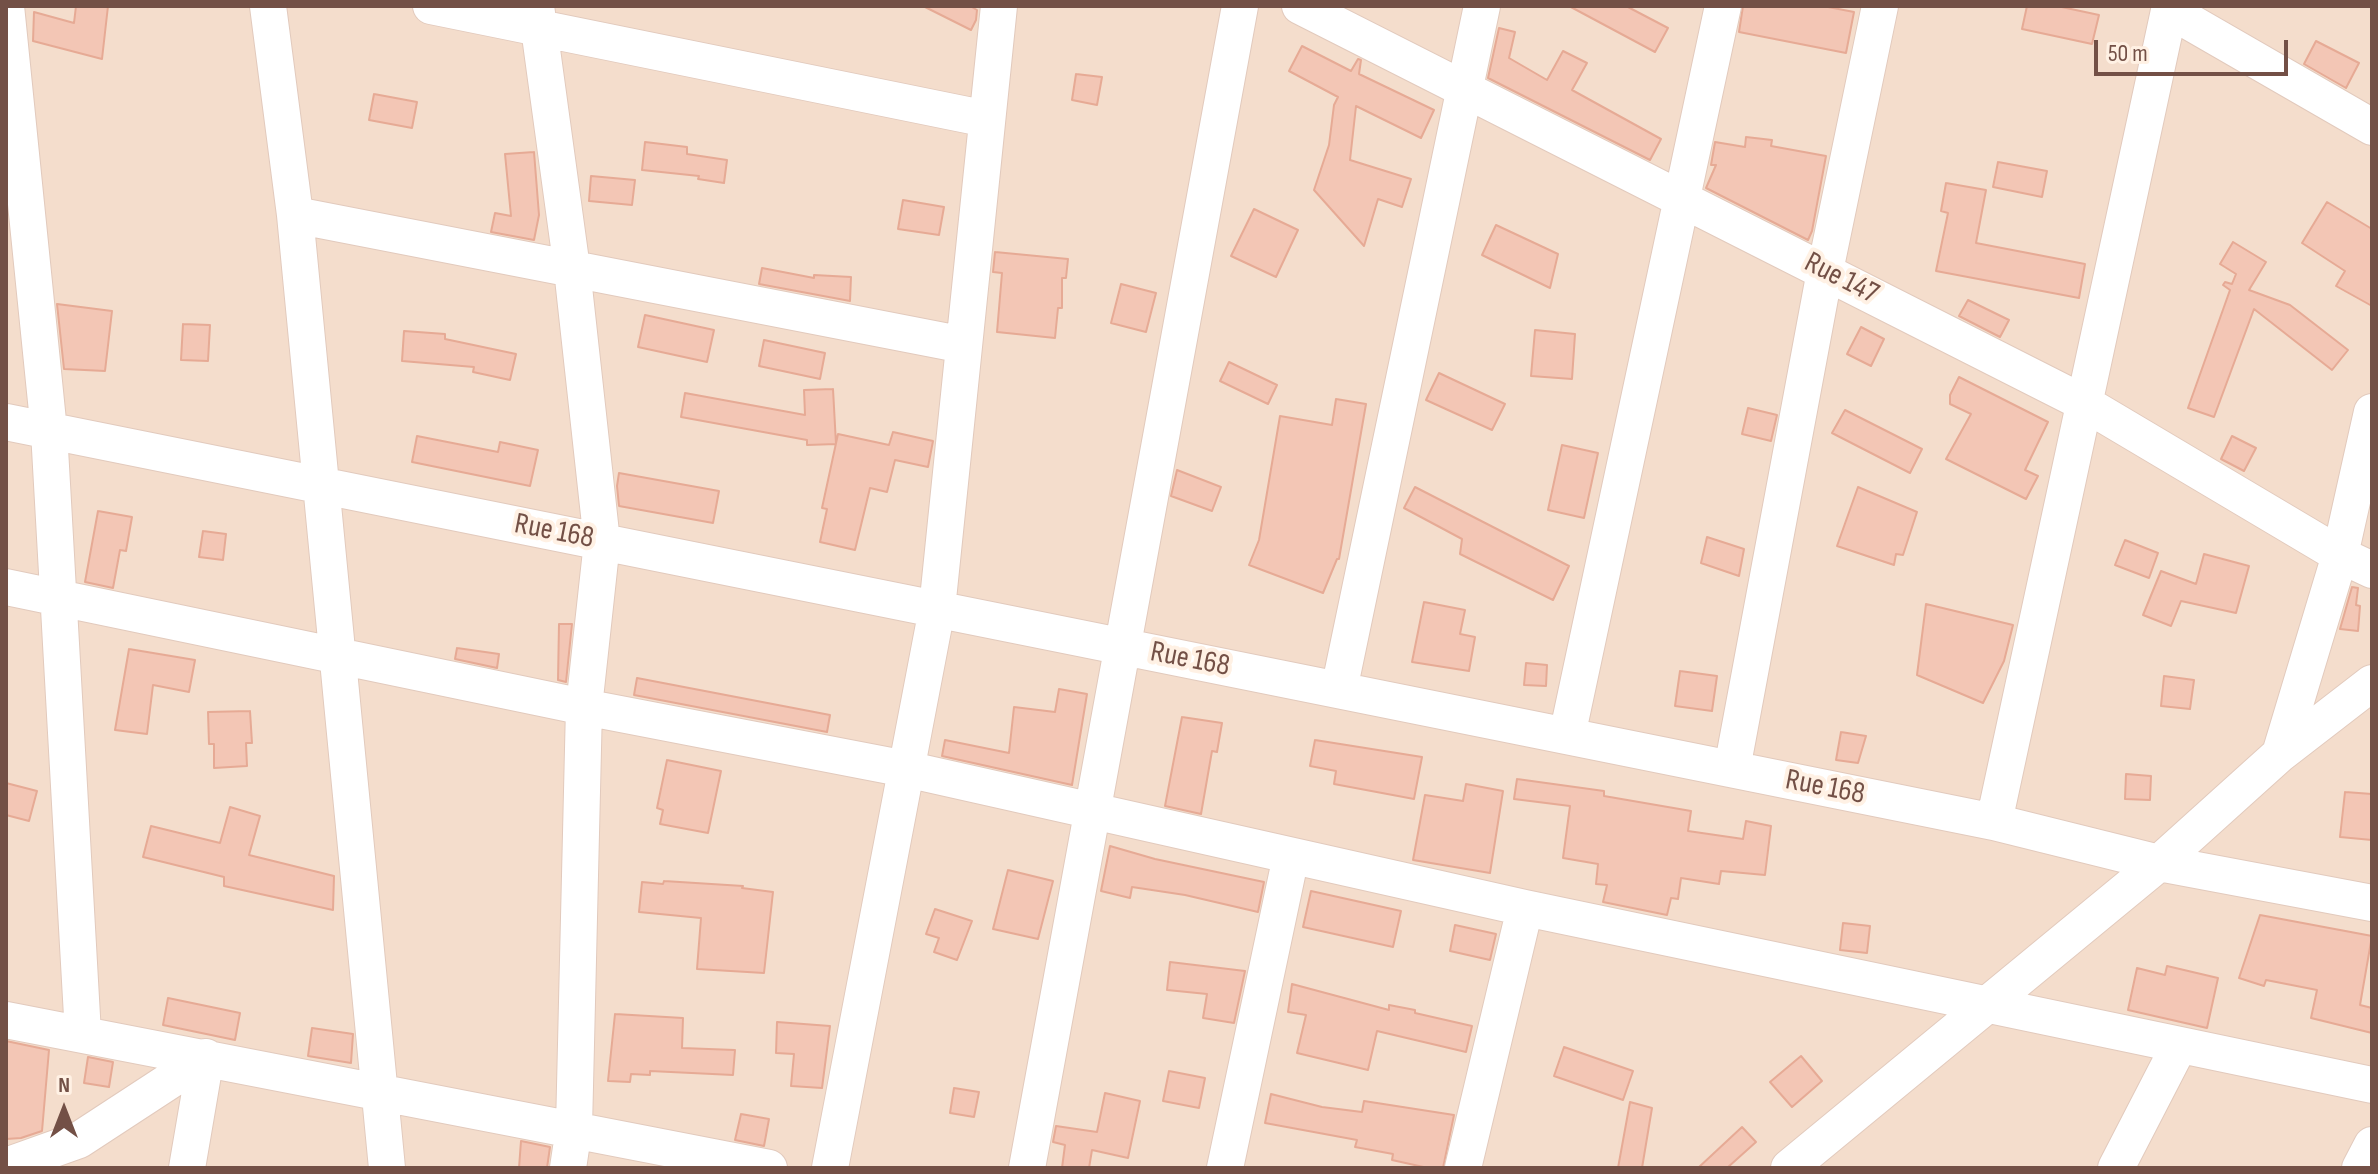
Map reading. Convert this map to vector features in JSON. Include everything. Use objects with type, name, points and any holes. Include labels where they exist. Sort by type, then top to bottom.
[{"type":"street","points":[[6,6],[49,431],[83,1034]]},
{"type":"street","points":[[268,6],[295,215],[387,1168]]},
{"type":"street","points":[[431,6],[537,16],[987,119]]},
{"type":"street","points":[[830,1168],[937,609],[999,6]]},
{"type":"street","points":[[1027,1168],[1240,6]]},
{"type":"street","name":"Rue 147","points":[[1300,6],[2084,403],[2340,555],[2372,570]]},
{"type":"street","points":[[1339,690],[1482,6]]},
{"type":"street","points":[[1567,736],[1723,6]]},
{"type":"street","points":[[1732,769],[1825,271],[1880,6]]},
{"type":"street","points":[[1994,822],[2169,8],[2372,127]]},
{"type":"street","points":[[537,16],[572,269],[602,542],[584,707],[574,1128],[568,1168]]},
{"type":"street","points":[[295,215],[964,345]]},
{"type":"street","points":[[2280,754],[2340,555],[2372,412]]},
{"type":"street","name":"Rue 168","points":[[6,422],[1994,822],[2159,863],[2372,903]]},
{"type":"street","points":[[6,587],[584,707],[906,769],[1525,908],[2372,1085]]},
{"type":"street","points":[[1789,1168],[2159,863],[2280,754],[2372,683]]},
{"type":"street","points":[[1225,1168],[1291,856]]},
{"type":"street","points":[[1463,1168],[1525,908]]},
{"type":"street","points":[[6,1020],[769,1168]]},
{"type":"street","points":[[2116,1168],[2179,1046]]},
{"type":"street","points":[[6,1166],[79,1140],[206,1057]]},
{"type":"street","points":[[187,1168],[206,1057]]},
{"type":"street","points":[[2360,1168],[2372,1145]]},
{"type":"shaded area","points":[[6,6],[2372,6],[2372,1168],[6,1168]]},
{"type":"building","points":[[76,6],[108,6],[102,59],[33,41],[34,12],[74,23]]},
{"type":"building","points":[[923,6],[970,6],[977,10],[976,20],[971,30]]},
{"type":"building","points":[[1569,6],[1626,6],[1668,28],[1655,52]]},
{"type":"building","points":[[1743,6],[1823,6],[1854,12],[1846,53],[1739,32]]},
{"type":"building","points":[[2027,6],[2057,6],[2099,15],[2092,44],[2022,29]]},
{"type":"building","points":[[1499,28],[1515,32],[1509,58],[1547,80],[1563,51],[1587,63],[1572,90],[1661,139],[1650,160],[1488,78]]},
{"type":"building","points":[[2316,41],[2359,63],[2346,88],[2304,64]]},
{"type":"building","points":[[1302,46],[1351,71],[1358,59],[1361,60],[1359,74],[1434,110],[1421,138],[1356,106],[1350,160],[1411,179],[1402,207],[1378,199],[1364,246],[1314,190],[1329,145],[1334,105],[1338,97],[1289,71]]},
{"type":"building","points":[[1076,74],[1102,77],[1097,105],[1072,100]]},
{"type":"building","points":[[374,94],[417,102],[412,128],[369,120]]},
{"type":"building","points":[[1746,137],[1772,140],[1771,146],[1826,156],[1808,240],[1706,188],[1716,165],[1711,165],[1715,142],[1745,147]]},
{"type":"building","points":[[645,142],[687,147],[687,154],[727,160],[724,183],[698,179],[699,176],[642,170]]},
{"type":"building","points":[[534,152],[539,215],[534,240],[491,232],[495,213],[511,216],[505,154]]},
{"type":"building","points":[[1998,162],[2047,171],[2042,197],[1993,187]]},
{"type":"building","points":[[591,176],[635,180],[632,205],[589,201]]},
{"type":"building","points":[[1946,183],[1986,190],[1976,243],[2085,264],[2079,298],[1936,271],[1948,213],[1941,211]]},
{"type":"building","points":[[903,200],[944,207],[939,235],[898,229]]},
{"type":"building","points":[[2327,202],[2372,229],[2372,306],[2336,286],[2345,271],[2302,243]]},
{"type":"building","points":[[1254,209],[1298,230],[1276,277],[1231,256]]},
{"type":"building","points":[[1496,225],[1558,254],[1550,288],[1482,255]]},
{"type":"building","points":[[2233,242],[2266,262],[2249,290],[2290,305],[2348,350],[2332,370],[2254,309],[2214,417],[2188,408],[2230,290],[2223,285],[2225,282],[2232,284],[2236,274],[2220,264]]},
{"type":"building","points":[[995,252],[1068,259],[1066,278],[1062,278],[1062,308],[1058,308],[1055,338],[997,332],[1002,273],[993,272]]},
{"type":"building","points":[[762,268],[814,278],[814,275],[851,277],[850,301],[759,284]]},
{"type":"building","points":[[1121,284],[1156,293],[1146,332],[1111,323]]},
{"type":"building","points":[[1968,300],[2009,320],[2000,337],[1959,316]]},
{"type":"building","points":[[57,304],[112,311],[105,371],[64,369]]},
{"type":"building","points":[[645,315],[714,330],[707,362],[638,347]]},
{"type":"building","points":[[183,324],[210,325],[208,361],[181,360]]},
{"type":"building","points":[[1861,327],[1884,339],[1871,366],[1847,354]]},
{"type":"building","points":[[1535,330],[1575,334],[1572,379],[1531,376]]},
{"type":"building","points":[[404,331],[445,334],[445,339],[516,354],[510,380],[473,372],[474,367],[402,361]]},
{"type":"building","points":[[764,340],[825,353],[820,379],[759,366]]},
{"type":"building","points":[[1229,362],[1277,385],[1268,404],[1220,381]]},
{"type":"building","points":[[1439,373],[1505,404],[1492,430],[1426,400]]},
{"type":"building","points":[[1959,377],[2048,422],[2025,470],[2038,476],[2026,499],[1946,459],[1971,414],[1950,404],[1950,395]]},
{"type":"building","points":[[833,389],[836,444],[807,445],[807,440],[681,417],[685,393],[805,415],[804,390]]},
{"type":"building","points":[[1336,399],[1366,404],[1339,559],[1323,593],[1249,565],[1259,540],[1280,416],[1332,425]]},
{"type":"building","points":[[1748,408],[1777,415],[1771,441],[1742,434]]},
{"type":"building","points":[[1845,410],[1922,449],[1910,473],[1832,433]]},
{"type":"building","points":[[893,432],[933,441],[928,467],[895,460],[887,492],[870,488],[855,550],[820,542],[827,509],[822,508],[838,434],[889,445]]},
{"type":"building","points":[[417,436],[498,452],[500,442],[538,450],[530,486],[412,462]]},
{"type":"building","points":[[2232,436],[2256,448],[2244,471],[2221,459]]},
{"type":"building","points":[[1562,445],[1598,453],[1584,518],[1548,510]]},
{"type":"building","points":[[1177,470],[1221,487],[1212,511],[1171,496]]},
{"type":"building","points":[[619,473],[719,491],[713,523],[619,506]]},
{"type":"building","points":[[1415,487],[1569,566],[1553,600],[1460,554],[1462,539],[1404,508]]},
{"type":"building","points":[[1858,487],[1917,512],[1903,555],[1896,554],[1894,565],[1837,546]]},
{"type":"building","points":[[98,511],[132,517],[126,551],[120,550],[113,588],[85,582]]},
{"type":"building","points":[[203,531],[226,534],[223,560],[199,557]]},
{"type":"building","points":[[1707,537],[1744,549],[1739,576],[1701,563]]},
{"type":"building","points":[[2125,540],[2158,553],[2149,578],[2115,565]]},
{"type":"building","points":[[2204,554],[2249,566],[2236,613],[2181,601],[2171,626],[2143,615],[2161,571],[2196,584]]},
{"type":"building","points":[[2352,587],[2358,588],[2358,631],[2340,629]]},
{"type":"building","points":[[1424,602],[1465,610],[1460,634],[1475,637],[1469,671],[1412,662]]},
{"type":"building","points":[[1926,604],[2013,625],[2004,661],[1983,703],[1917,675]]},
{"type":"building","points":[[559,624],[572,624],[566,682],[558,680]]},
{"type":"building","points":[[457,648],[499,654],[497,668],[455,659]]},
{"type":"building","points":[[129,649],[195,660],[189,692],[153,685],[147,734],[115,730]]},
{"type":"building","points":[[1526,663],[1547,665],[1546,686],[1524,685]]},
{"type":"building","points":[[1680,671],[1717,676],[1712,711],[1675,706]]},
{"type":"building","points":[[2164,676],[2194,680],[2190,709],[2161,706]]},
{"type":"building","points":[[637,678],[830,715],[827,732],[634,695]]},
{"type":"building","points":[[1059,689],[1087,694],[1072,785],[942,756],[945,740],[1009,753],[1014,707],[1055,712]]},
{"type":"building","points":[[250,711],[252,743],[246,743],[247,766],[214,768],[214,744],[209,744],[208,712]]},
{"type":"building","points":[[1182,717],[1222,723],[1217,752],[1212,751],[1201,814],[1165,806]]},
{"type":"building","points":[[1841,732],[1866,736],[1858,763],[1836,760]]},
{"type":"building","points":[[1315,740],[1422,757],[1414,799],[1334,784],[1336,771],[1310,766]]},
{"type":"building","points":[[667,760],[721,771],[708,833],[660,824],[663,810],[657,808]]},
{"type":"building","points":[[2126,774],[2151,776],[2150,800],[2125,799]]},
{"type":"building","points":[[1517,779],[1604,791],[1604,796],[1691,811],[1688,831],[1743,839],[1746,821],[1771,826],[1765,875],[1721,871],[1719,884],[1681,878],[1678,899],[1671,898],[1667,915],[1603,902],[1607,885],[1596,884],[1598,864],[1563,858],[1570,806],[1514,799]]},
{"type":"building","points":[[6,783],[37,791],[29,821],[6,815]]},
{"type":"building","points":[[1466,784],[1503,791],[1490,873],[1413,860],[1425,795],[1463,801]]},
{"type":"building","points":[[2345,792],[2372,794],[2372,840],[2340,837]]},
{"type":"building","points":[[230,807],[260,816],[249,855],[334,876],[333,910],[224,886],[224,877],[143,857],[151,826],[220,843]]},
{"type":"building","points":[[1110,846],[1155,859],[1264,882],[1258,912],[1185,895],[1132,887],[1130,898],[1101,891]]},
{"type":"building","points":[[1008,870],[1053,881],[1038,939],[993,929]]},
{"type":"building","points":[[664,881],[743,886],[773,892],[764,973],[697,969],[701,918],[639,912],[642,882],[663,884]]},
{"type":"building","points":[[1311,891],[1401,911],[1393,947],[1303,927]]},
{"type":"building","points":[[935,909],[972,921],[957,960],[934,952],[939,938],[926,934]]},
{"type":"building","points":[[2260,915],[2372,936],[2360,1005],[2372,1008],[2372,1033],[2311,1018],[2317,990],[2266,980],[2264,986],[2239,978]]},
{"type":"building","points":[[1843,923],[1870,926],[1867,953],[1840,950]]},
{"type":"building","points":[[1455,925],[1496,934],[1490,960],[1450,951]]},
{"type":"building","points":[[1170,962],[1245,971],[1234,1023],[1203,1018],[1207,994],[1167,990]]},
{"type":"building","points":[[2167,966],[2218,978],[2207,1028],[2128,1010],[2137,968],[2165,975]]},
{"type":"building","points":[[1292,984],[1389,1010],[1389,1005],[1472,1026],[1466,1052],[1377,1031],[1368,1070],[1297,1053],[1306,1015],[1288,1012]]},
{"type":"building","points":[[168,998],[240,1013],[235,1040],[163,1025]]},
{"type":"building","points":[[615,1014],[683,1018],[682,1048],[735,1050],[733,1075],[650,1071],[650,1075],[631,1074],[630,1082],[608,1081]]},
{"type":"building","points":[[777,1022],[830,1026],[822,1088],[791,1086],[794,1054],[776,1053]]},
{"type":"building","points":[[312,1028],[353,1034],[351,1063],[308,1056]]},
{"type":"building","points":[[6,1041],[49,1050],[42,1131],[21,1138],[6,1139]]},
{"type":"building","points":[[1564,1047],[1633,1071],[1623,1100],[1554,1076]]},
{"type":"building","points":[[1801,1056],[1822,1081],[1792,1107],[1770,1082]]},
{"type":"building","points":[[88,1057],[113,1062],[109,1087],[84,1083]]},
{"type":"building","points":[[1169,1071],[1205,1078],[1199,1108],[1163,1101]]},
{"type":"building","points":[[954,1088],[979,1092],[974,1117],[950,1113]]},
{"type":"building","points":[[1105,1093],[1140,1101],[1128,1158],[1092,1150],[1089,1168],[1062,1168],[1065,1145],[1053,1142],[1056,1126],[1097,1132]]},
{"type":"building","points":[[1271,1094],[1322,1107],[1362,1112],[1364,1101],[1454,1115],[1443,1168],[1392,1160],[1393,1154],[1355,1147],[1357,1140],[1265,1123]]},
{"type":"building","points":[[1630,1102],[1652,1108],[1642,1168],[1618,1168]]},
{"type":"building","points":[[741,1114],[769,1119],[764,1146],[735,1140]]},
{"type":"building","points":[[1742,1127],[1756,1142],[1727,1168],[1698,1168]]},
{"type":"building","points":[[521,1141],[550,1147],[547,1168],[519,1168]]}]
